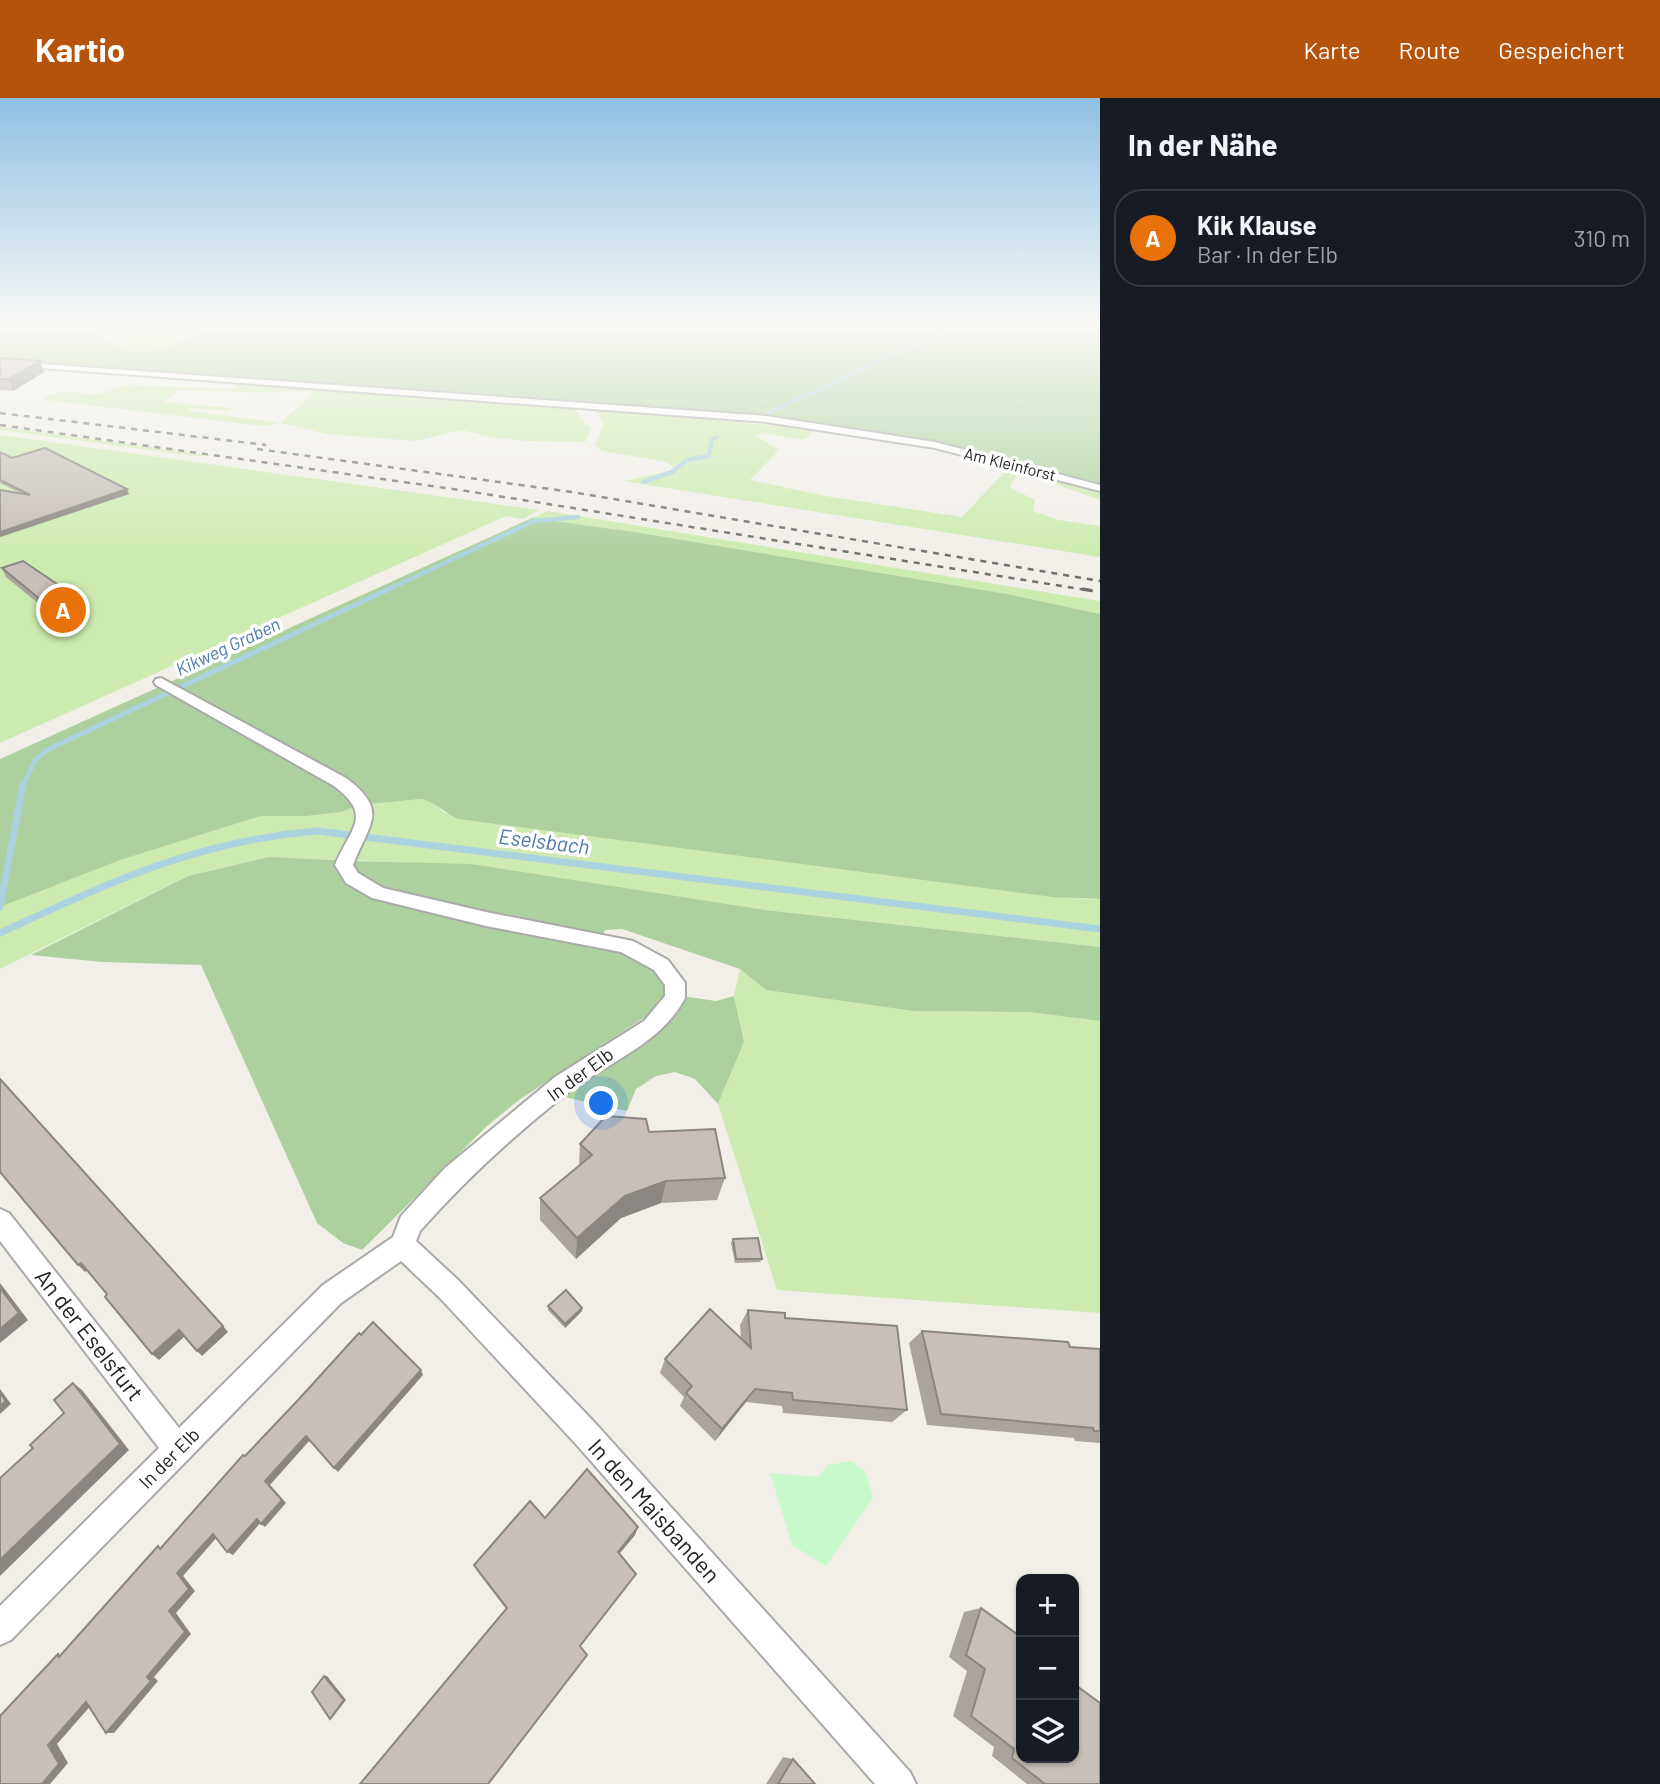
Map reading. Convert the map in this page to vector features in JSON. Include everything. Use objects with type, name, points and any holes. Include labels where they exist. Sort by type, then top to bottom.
[{"type":"street","name":"Am Kleinforst","points":[[515,401],[766,419],[935,445],[1100,488]]},
{"type":"street","name":"In der Elb","points":[[0,1629],[332,1294],[402,1245],[410,1224],[453,1177],[563,1084],[651,1027],[672,1005],[677,993],[675,984],[662,965],[626,946],[486,919],[378,893],[358,883],[344,865],[365,819],[366,805],[355,792],[168,686]]},
{"type":"street","name":"An der Eselsfurt","points":[[0,1221],[177,1450]]},
{"type":"street","name":"In den Maisbanden","points":[[402,1245],[449,1289],[585,1433],[898,1784]]},
{"type":"green space","points":[[51,401],[165,401],[163,402],[232,408],[228,411],[190,408],[189,411],[281,423],[263,426]]},
{"type":"green space","points":[[305,401],[473,401],[576,409],[580,418],[591,428],[585,442],[495,438],[462,430],[416,441],[327,434],[281,423]]},
{"type":"green space","points":[[518,401],[1100,401],[1100,487],[937,445],[790,421]]},
{"type":"green space","points":[[595,410],[814,429],[806,439],[755,435],[779,450],[750,480],[826,496],[962,517],[1010,466],[1100,491],[1100,500],[1038,478],[1018,474],[1009,487],[1035,500],[1033,511],[1059,520],[1100,526],[1100,557],[623,481],[674,468],[667,462],[602,451],[595,444],[604,425]]},
{"type":"green space","points":[[0,427],[215,456],[195,456],[0,430]]},
{"type":"green space","points":[[0,435],[539,510],[523,519],[506,516],[0,743]]},
{"type":"green space","points":[[548,511],[1100,601],[1100,614],[1013,595],[635,532],[532,518]]},
{"type":"green space","points":[[532,518],[635,532],[1013,595],[1100,614],[1100,899],[1053,897],[458,819],[421,799],[360,805],[341,812],[307,816],[261,816],[120,860],[0,907],[0,759]]},
{"type":"green space","points":[[421,799],[430,801],[445,813],[1081,899],[1100,899],[1100,947],[765,910],[471,865],[269,857],[188,876],[0,969],[0,907],[119,860],[261,816],[307,816],[341,812],[360,805]]},
{"type":"green space","points":[[269,857],[336,860],[350,879],[376,895],[627,950],[662,971],[669,996],[651,1013],[519,1100],[486,1127],[362,1250],[343,1243],[317,1223],[201,965],[102,962],[31,955],[188,876]]},
{"type":"green space","points":[[351,861],[471,864],[765,910],[1100,947],[1100,1021],[1029,1012],[913,1011],[766,990],[740,969],[622,929],[605,930],[602,937],[378,892],[355,878]]},
{"type":"green space","points":[[740,969],[767,990],[913,1011],[1029,1012],[1100,1021],[1100,1313],[777,1290],[718,1104],[744,1042],[734,996]]},
{"type":"green space","points":[[682,996],[716,1001],[734,996],[744,1042],[718,1104],[695,1079],[675,1072],[656,1076],[636,1089],[627,1111],[564,1097],[657,1030],[678,1010]]},
{"type":"green space","points":[[851,1461],[865,1471],[873,1498],[826,1566],[792,1545],[770,1473],[818,1477],[828,1465]]},
{"type":"building","points":[[45,448],[127,489],[0,532],[0,490],[30,495],[0,480],[0,452],[12,458]]},
{"type":"building","points":[[23,561],[85,603],[58,614],[2,568]]},
{"type":"building","points":[[0,1079],[223,1326],[197,1351],[179,1330],[152,1354],[105,1297],[107,1294],[81,1263],[78,1265],[0,1172]]},
{"type":"building","points":[[606,1116],[646,1119],[649,1132],[715,1129],[725,1178],[666,1181],[625,1196],[577,1238],[540,1198],[592,1155],[580,1144]]},
{"type":"building","points":[[758,1238],[762,1259],[736,1259],[733,1239]]},
{"type":"building","points":[[0,1288],[19,1313],[0,1329]]},
{"type":"building","points":[[566,1290],[582,1308],[565,1324],[548,1306]]},
{"type":"building","points":[[710,1309],[751,1348],[748,1310],[785,1313],[785,1318],[897,1326],[907,1410],[793,1400],[792,1393],[755,1389],[722,1429],[686,1393],[692,1386],[665,1359]]},
{"type":"building","points":[[373,1322],[421,1370],[334,1468],[306,1436],[265,1481],[282,1500],[261,1524],[257,1519],[227,1552],[213,1534],[177,1573],[189,1589],[169,1611],[185,1632],[147,1677],[151,1681],[106,1733],[86,1702],[48,1745],[59,1764],[42,1784],[0,1784],[0,1716],[58,1654],[59,1657],[158,1546],[160,1549],[243,1455],[245,1456],[359,1333],[361,1335]]},
{"type":"building","points":[[922,1331],[1068,1342],[1070,1347],[1100,1349],[1100,1431],[1094,1431],[1093,1428],[941,1414]]},
{"type":"building","points":[[73,1383],[120,1444],[0,1560],[0,1478],[33,1448],[30,1445],[64,1413],[54,1400]]},
{"type":"building","points":[[0,1393],[6,1401],[0,1406]]},
{"type":"building","points":[[587,1469],[638,1527],[618,1552],[636,1574],[580,1646],[587,1655],[488,1784],[360,1784],[507,1608],[474,1565],[530,1501],[545,1518]]},
{"type":"building","points":[[981,1608],[1016,1633],[1016,1761],[1012,1758],[1014,1749],[971,1716],[985,1669],[966,1655]]},
{"type":"building","points":[[324,1676],[344,1700],[330,1719],[312,1692]]},
{"type":"building","points":[[1079,1688],[1100,1703],[1100,1784],[1045,1784],[1018,1763],[1079,1763]]},
{"type":"building","points":[[793,1759],[815,1784],[778,1784]]},
{"type":"waterway","name":"Kikweg Graben","points":[[768,413],[795,401]]},
{"type":"waterway","name":"Kikweg Graben","points":[[712,440],[717,437]]},
{"type":"waterway","name":"Kikweg Graben","points":[[643,482],[672,472],[687,460],[709,456],[712,440]]},
{"type":"waterway","name":"Kikweg Graben","points":[[385,591],[534,521],[578,517]]},
{"type":"waterway","name":"Kikweg Graben","points":[[23,786],[34,762],[47,750],[389,589]]},
{"type":"waterway","name":"Kikweg Graben","points":[[0,907],[23,784]]},
{"type":"waterway","name":"Eselsbach","points":[[0,933],[116,881],[192,854],[273,836],[317,831],[1100,929]]},
{"type":"railway","points":[[0,413],[266,445]]},
{"type":"railway","points":[[0,425],[460,490],[1093,591]]},
{"type":"railway","points":[[257,449],[572,492],[1100,581]]},
{"type":"railway","points":[[1082,589],[1100,592]]},
{"type":"place","name":"Kik Klause","points":[[63,610]]}]
